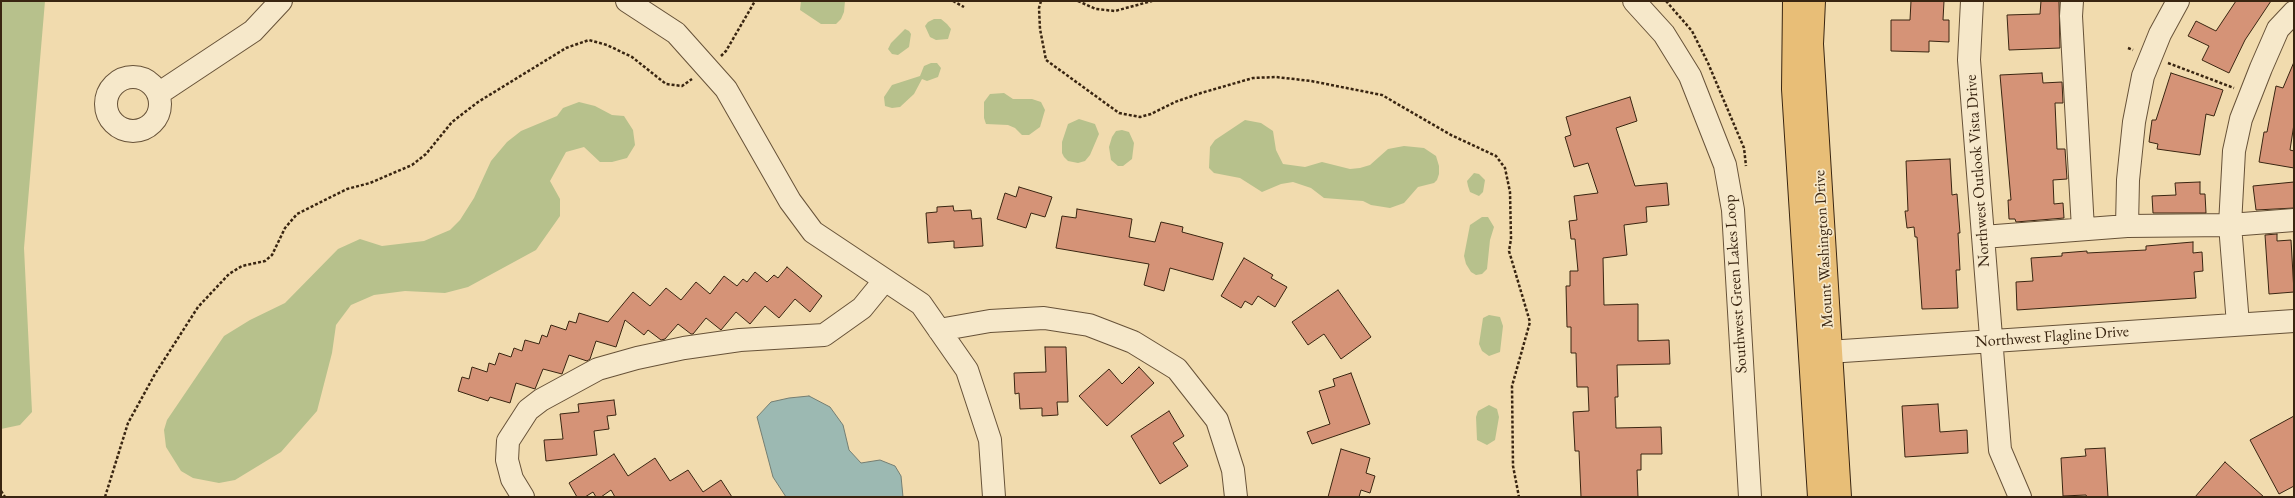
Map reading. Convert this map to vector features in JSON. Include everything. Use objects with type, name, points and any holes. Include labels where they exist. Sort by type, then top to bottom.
[{"type":"main road","name":"Mount Washington Drive","points":[[1794,1],[1793,89],[1820,353],[1840,497]]},
{"type":"main road","name":"Mount Washington Drive","points":[[1814,1],[1812,44],[1820,353],[1819,497]]},
{"type":"street","points":[[158,94],[253,31],[281,1]]},
{"type":"street","points":[[627,1],[676,33],[726,89],[790,201],[813,232],[884,281],[921,304],[967,370],[990,440],[994,497]]},
{"type":"street","name":"Southwest Green Lakes Loop","points":[[1634,1],[1664,34],[1690,76],[1725,165],[1734,210],[1750,497]]},
{"type":"street","name":"Northwest Outlook Vista Drive","points":[[1972,1],[1969,60],[2000,450],[2020,497]]},
{"type":"street","points":[[2072,1],[2071,16],[2083,229]]},
{"type":"street","points":[[2127,226],[2128,180],[2134,122],[2143,76],[2160,34],[2178,1]]},
{"type":"street","points":[[2238,324],[2230,225],[2234,151],[2249,94],[2278,29],[2294,12]]},
{"type":"street","points":[[1983,237],[2127,226],[2230,225],[2294,220]]},
{"type":"street","points":[[523,497],[512,479],[507,460],[508,441],[528,410],[541,400],[598,369],[637,358],[684,348],[740,340],[824,335],[862,308],[884,281]]},
{"type":"street","points":[[939,330],[990,321],[1044,318],[1089,325],[1133,342],[1177,369],[1217,420],[1233,470],[1236,497]]},
{"type":"street","name":"Northwest Flagline Drive","points":[[1820,353],[2294,321]]},
{"type":"path","points":[[105,497],[128,423],[155,374],[198,307],[229,274],[242,266],[265,261],[272,255],[285,228],[298,214],[347,189],[370,183],[412,165],[426,154],[452,122],[478,102],[566,48],[588,40],[607,45],[632,57],[666,84],[682,86],[707,68],[726,51],[755,1]]},
{"type":"path","points":[[953,1],[964,7]]},
{"type":"path","points":[[1040,1],[1040,29],[1046,60],[1119,113],[1130,116],[1151,114],[1175,102],[1200,93],[1253,78],[1276,77],[1311,81],[1382,95],[1451,135],[1496,156],[1505,168],[1510,192],[1511,239],[1509,251],[1530,322],[1512,386],[1513,466],[1519,497]]},
{"type":"path","points":[[1078,1],[1096,8],[1115,11],[1152,1]]},
{"type":"path","points":[[2128,48],[2249,94]]},
{"type":"path","points":[[1,491],[4,497]]},
{"type":"green space","points":[[1,1],[45,1],[24,248],[32,412],[20,425],[1,429]]},
{"type":"green space","points":[[801,1],[845,1],[844,12],[841,19],[836,24],[821,24],[800,10]]},
{"type":"green space","points":[[934,19],[941,19],[951,29],[948,39],[936,40],[930,37],[925,26],[928,22]]},
{"type":"green space","points":[[905,29],[911,34],[909,47],[898,55],[892,54],[888,49],[891,43]]},
{"type":"green space","points":[[931,63],[937,63],[941,68],[938,77],[927,81],[922,79],[914,94],[900,107],[892,108],[885,106],[884,97],[892,85],[920,76],[924,66]]},
{"type":"green space","points":[[1004,93],[1013,99],[1032,99],[1041,102],[1045,110],[1040,127],[1029,135],[1022,135],[1015,128],[1008,125],[986,124],[984,118],[984,102],[990,94]]},
{"type":"green space","points":[[579,102],[595,106],[612,115],[624,116],[633,130],[635,145],[627,158],[612,162],[600,162],[584,147],[566,152],[550,181],[560,199],[560,216],[536,250],[468,287],[445,293],[405,291],[374,295],[351,305],[336,325],[332,353],[317,411],[281,452],[235,480],[219,483],[193,478],[181,471],[166,447],[164,430],[167,420],[224,336],[250,320],[285,303],[338,249],[360,239],[382,246],[424,241],[450,230],[460,220],[474,198],[491,161],[507,142],[521,131],[557,116],[563,108]]},
{"type":"green space","points":[[1079,119],[1095,124],[1099,134],[1090,155],[1085,161],[1078,163],[1068,161],[1064,157],[1062,153],[1062,142],[1068,124]]},
{"type":"green space","points":[[1245,120],[1261,123],[1273,131],[1276,150],[1283,164],[1305,167],[1322,162],[1350,169],[1360,168],[1370,165],[1388,149],[1404,146],[1424,148],[1436,156],[1439,166],[1439,174],[1434,183],[1418,187],[1404,203],[1390,208],[1371,205],[1363,201],[1324,198],[1311,188],[1293,182],[1281,184],[1262,192],[1240,178],[1214,173],[1209,168],[1210,147],[1215,140]]},
{"type":"green space","points":[[1122,130],[1129,132],[1134,143],[1132,159],[1123,166],[1118,166],[1111,160],[1109,147],[1112,137],[1116,131]]},
{"type":"green space","points":[[1474,173],[1479,174],[1485,180],[1483,192],[1479,196],[1470,192],[1468,186],[1467,181]]},
{"type":"green space","points":[[1482,217],[1488,217],[1494,227],[1490,240],[1487,269],[1482,274],[1476,275],[1471,272],[1466,264],[1464,256],[1470,225]]},
{"type":"green space","points":[[1489,315],[1500,317],[1503,326],[1500,352],[1489,356],[1482,351],[1479,344],[1483,318]]},
{"type":"green space","points":[[1489,405],[1497,409],[1499,417],[1495,440],[1487,445],[1477,440],[1476,417],[1478,411]]},
{"type":"water","points":[[809,396],[830,407],[843,425],[849,450],[861,463],[880,460],[895,466],[901,476],[903,497],[786,497],[773,477],[757,417],[771,402]]},
{"type":"building","points":[[1911,1],[1944,1],[1943,20],[1949,20],[1949,42],[1929,41],[1929,52],[1891,51],[1891,20],[1910,20]]},
{"type":"building","points":[[2041,1],[2059,1],[2060,48],[2009,50],[2007,15],[2040,14]]},
{"type":"building","points":[[2236,1],[2271,1],[2245,40],[2229,73],[2202,60],[2209,46],[2188,36],[2196,21],[2216,31]]},
{"type":"building","points":[[2294,62],[2294,124],[2290,150],[2294,151],[2294,168],[2259,162],[2264,132],[2267,132],[2276,86],[2283,88]]},
{"type":"building","points":[[2042,73],[2043,83],[2062,82],[2063,103],[2055,103],[2057,149],[2065,149],[2067,179],[2053,180],[2054,204],[2063,203],[2064,218],[2016,222],[2015,219],[2009,219],[2008,200],[2011,200],[2000,75]]},
{"type":"building","points":[[2171,73],[2223,90],[2214,116],[2206,114],[2200,155],[2157,149],[2158,144],[2149,142],[2152,120],[2156,120]]},
{"type":"building","points":[[1630,97],[1637,121],[1616,128],[1635,186],[1667,183],[1669,205],[1646,207],[1647,222],[1624,225],[1627,255],[1603,258],[1604,305],[1638,304],[1638,341],[1669,340],[1670,364],[1617,365],[1618,397],[1615,397],[1616,428],[1661,427],[1662,454],[1641,454],[1641,470],[1637,470],[1638,497],[1581,497],[1579,451],[1575,451],[1573,412],[1589,411],[1588,387],[1577,387],[1576,353],[1571,353],[1571,327],[1567,327],[1566,286],[1570,286],[1570,271],[1578,271],[1575,239],[1571,239],[1569,221],[1577,220],[1574,196],[1598,193],[1588,163],[1574,167],[1565,137],[1571,135],[1566,117]]},
{"type":"building","points":[[1950,159],[1952,195],[1957,194],[1960,233],[1958,233],[1960,270],[1956,270],[1958,308],[1922,309],[1917,237],[1915,237],[1914,227],[1907,228],[1905,211],[1908,211],[1906,161]]},
{"type":"building","points":[[2200,182],[2200,194],[2205,194],[2206,213],[2153,213],[2152,196],[2176,195],[2175,183]]},
{"type":"building","points":[[2294,182],[2294,208],[2256,210],[2253,186]]},
{"type":"building","points":[[1019,187],[1052,197],[1045,217],[1031,213],[1026,228],[997,219],[1005,193],[1016,197]]},
{"type":"building","points":[[953,206],[954,211],[971,210],[972,219],[981,218],[983,246],[954,248],[954,241],[928,243],[926,213],[937,212],[937,207]]},
{"type":"building","points":[[1077,209],[1132,219],[1129,237],[1155,242],[1161,222],[1183,227],[1182,232],[1223,243],[1213,280],[1170,268],[1164,291],[1144,285],[1149,264],[1056,248],[1062,216],[1076,218]]},
{"type":"building","points":[[2277,234],[2277,241],[2291,240],[2294,292],[2269,294],[2265,235]]},
{"type":"building","points":[[2193,242],[2193,253],[2202,252],[2203,271],[2194,272],[2196,298],[2017,310],[2016,282],[2033,281],[2031,258],[2062,256],[2062,253],[2087,251],[2087,253],[2146,250],[2146,246]]},
{"type":"building","points":[[1244,258],[1273,275],[1271,278],[1287,287],[1275,307],[1258,296],[1252,305],[1245,301],[1241,308],[1221,296]]},
{"type":"building","points":[[787,267],[822,296],[810,312],[795,299],[779,318],[765,306],[750,324],[736,312],[721,330],[706,318],[693,334],[678,324],[665,339],[661,340],[648,330],[644,335],[625,320],[616,347],[596,341],[590,359],[587,361],[569,355],[562,374],[543,369],[535,389],[516,383],[510,403],[490,397],[488,401],[458,391],[462,377],[469,379],[472,367],[487,372],[489,363],[495,365],[499,353],[511,357],[514,348],[522,351],[525,340],[539,344],[542,335],[547,337],[551,325],[566,330],[569,321],[576,323],[579,313],[608,322],[633,292],[650,306],[666,288],[681,300],[696,282],[710,294],[724,276],[737,286],[743,279],[747,282],[755,272],[767,282],[774,275],[778,278]]},
{"type":"building","points":[[1338,290],[1371,337],[1341,359],[1324,334],[1308,345],[1292,322]]},
{"type":"building","points":[[1045,347],[1066,347],[1068,402],[1057,402],[1058,415],[1042,416],[1042,408],[1020,409],[1019,393],[1015,394],[1014,373],[1046,372]]},
{"type":"building","points":[[1139,367],[1154,383],[1107,426],[1079,396],[1109,369],[1122,384]]},
{"type":"building","points":[[1351,373],[1370,424],[1312,444],[1307,432],[1330,424],[1319,391],[1335,386],[1333,379]]},
{"type":"building","points":[[614,400],[616,415],[607,416],[609,429],[594,431],[597,455],[546,461],[544,440],[563,439],[560,414],[579,412],[578,404]]},
{"type":"building","points":[[1938,404],[1940,432],[1967,430],[1968,453],[1905,457],[1902,406]]},
{"type":"building","points":[[1169,411],[1184,436],[1173,443],[1188,466],[1160,484],[1131,436]]},
{"type":"building","points":[[2294,416],[2294,486],[2279,494],[2250,440]]},
{"type":"building","points":[[2105,448],[2108,497],[2087,497],[2086,495],[2063,496],[2061,458],[2086,456],[2085,449]]},
{"type":"building","points":[[1341,449],[1370,458],[1366,473],[1375,476],[1370,493],[1361,490],[1359,497],[1328,497]]},
{"type":"building","points":[[614,454],[628,476],[655,458],[670,481],[688,470],[703,492],[721,480],[732,497],[615,497],[611,490],[601,497],[596,497],[593,492],[585,497],[577,497],[569,483]]},
{"type":"building","points":[[2225,462],[2264,497],[2195,497]]}]
